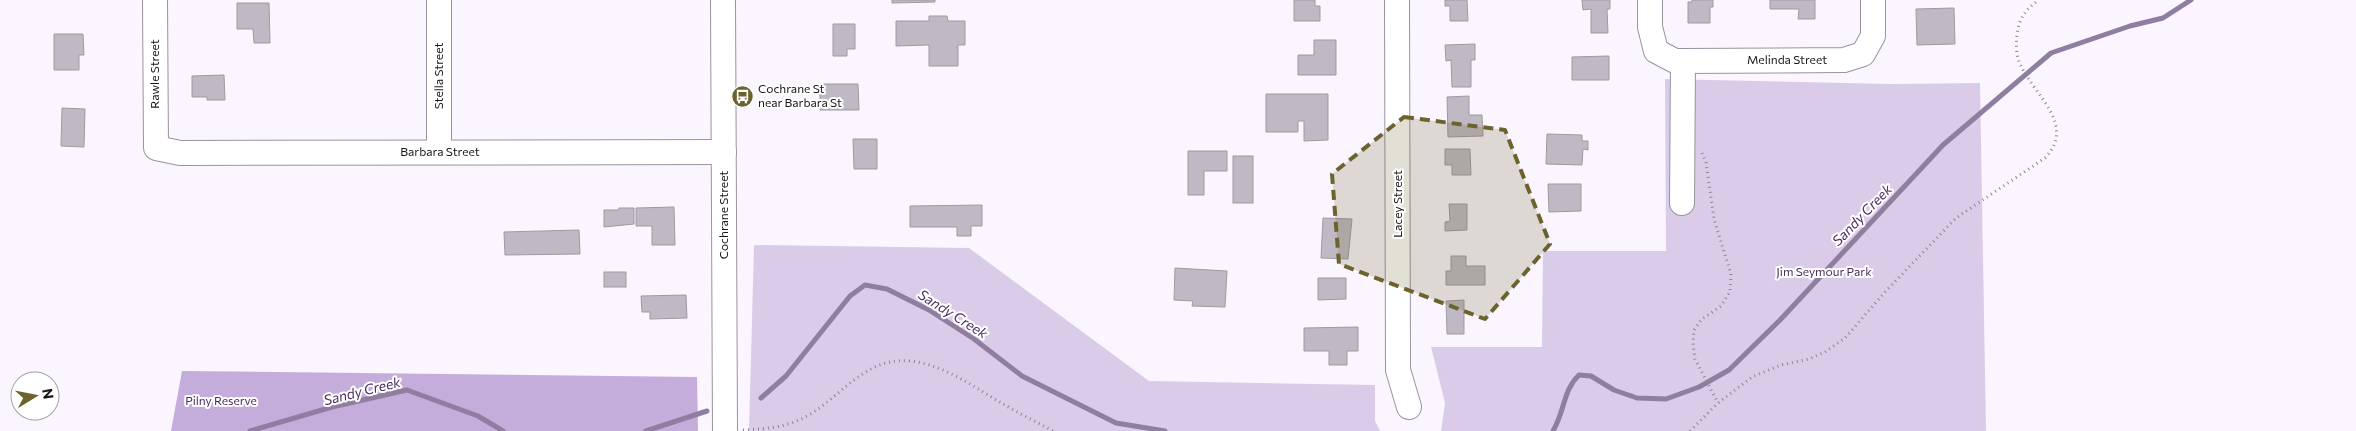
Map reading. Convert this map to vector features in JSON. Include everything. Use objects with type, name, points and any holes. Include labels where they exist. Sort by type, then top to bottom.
[{"type":"street","name":"Rawle Street","points":[[155,0],[156,148]]},
{"type":"street","name":"Stella Street","points":[[439,0],[439,152]]},
{"type":"street","name":"Cochrane Street","points":[[723,0],[725,374],[728,428]]},
{"type":"street","name":"Lacey Street","points":[[1397,0],[1398,370],[1410,407]]},
{"type":"street","name":"Melinda Street","points":[[1650,0],[1650,27],[1656,51],[1675,61],[1844,60],[1863,54],[1873,36],[1873,0]]},
{"type":"street","points":[[1682,203],[1683,61]]},
{"type":"street","name":"Barbara Street","points":[[156,148],[180,154],[724,152]]},
{"type":"path","points":[[1690,431],[1718,403],[1752,378],[1781,365],[1809,359],[1825,352],[1845,338],[1885,292],[1956,218],[2045,158],[2055,148],[2058,134],[2055,120],[2020,64],[2016,48],[2020,19],[2029,7],[2039,0]]},
{"type":"path","points":[[1700,150],[1706,162],[1714,219],[1731,274],[1730,292],[1721,306],[1702,320],[1694,330],[1695,359],[1718,403]]},
{"type":"path","points":[[728,428],[773,428],[799,420],[825,405],[865,371],[891,361],[911,361],[944,371],[1053,431]]},
{"type":"highlighted area","points":[[1404,117],[1505,130],[1550,244],[1485,319],[1339,264],[1332,174]]},
{"type":"green space","name":"Jim Seymour Park","points":[[1665,79],[1890,84],[1980,83],[1986,431],[1441,431],[1445,403],[1431,347],[1542,347],[1543,251],[1666,251]]},
{"type":"green space","points":[[754,245],[969,248],[1149,381],[1375,385],[1375,421],[1380,431],[749,431]]},
{"type":"green space","name":"Pilny Reserve","points":[[182,371],[697,377],[698,431],[171,431]]},
{"type":"building","points":[[892,0],[935,0],[935,2],[892,3]]},
{"type":"building","points":[[1294,0],[1315,0],[1315,6],[1320,6],[1320,21],[1294,21]]},
{"type":"building","points":[[1445,0],[1467,0],[1468,21],[1450,21],[1450,6],[1445,6]]},
{"type":"building","points":[[1582,0],[1610,0],[1610,9],[1607,9],[1608,33],[1591,33],[1591,9],[1583,10]]},
{"type":"building","points":[[1692,0],[1713,0],[1713,7],[1710,7],[1710,23],[1688,23],[1688,2],[1692,2]]},
{"type":"building","points":[[1770,0],[1815,0],[1815,19],[1798,19],[1799,9],[1770,9]]},
{"type":"building","points":[[237,3],[269,3],[270,43],[254,43],[253,29],[237,29]]},
{"type":"building","points":[[1954,8],[1955,44],[1917,45],[1916,9]]},
{"type":"building","points":[[929,16],[947,16],[948,21],[965,21],[965,45],[958,45],[958,66],[929,66],[929,45],[896,46],[896,21],[929,21]]},
{"type":"building","points":[[833,24],[855,24],[855,49],[847,49],[847,56],[833,56]]},
{"type":"building","points":[[54,34],[83,34],[84,55],[79,55],[79,70],[54,70]]},
{"type":"building","points":[[1314,40],[1336,40],[1336,75],[1298,75],[1298,55],[1314,55]]},
{"type":"building","points":[[1475,44],[1475,60],[1471,60],[1471,87],[1452,87],[1451,60],[1446,61],[1445,45]]},
{"type":"building","points":[[1609,56],[1609,80],[1572,80],[1572,57]]},
{"type":"building","points":[[224,75],[225,100],[207,100],[207,97],[192,97],[192,76]]},
{"type":"building","points":[[820,84],[858,84],[859,110],[820,110]]},
{"type":"building","points":[[1266,94],[1328,94],[1328,140],[1304,141],[1304,121],[1298,121],[1298,132],[1266,132]]},
{"type":"building","points":[[1469,96],[1469,115],[1482,115],[1483,136],[1448,137],[1447,97]]},
{"type":"building","points":[[62,108],[85,109],[84,147],[61,146]]},
{"type":"building","points":[[1547,134],[1582,135],[1582,141],[1588,141],[1588,150],[1583,149],[1582,165],[1546,164]]},
{"type":"building","points":[[853,139],[877,139],[877,169],[854,169]]},
{"type":"building","points":[[1445,149],[1470,149],[1471,175],[1452,175],[1452,165],[1445,165]]},
{"type":"building","points":[[1188,151],[1227,151],[1227,171],[1204,171],[1204,195],[1188,195]]},
{"type":"building","points":[[1233,156],[1253,156],[1253,203],[1233,203]]},
{"type":"building","points":[[1548,184],[1581,184],[1581,211],[1549,212]]},
{"type":"building","points":[[1449,204],[1467,204],[1467,230],[1445,231],[1445,222],[1450,221]]},
{"type":"building","points":[[982,205],[982,226],[971,226],[971,236],[957,236],[957,227],[910,227],[910,206]]},
{"type":"building","points":[[674,207],[675,245],[652,245],[652,226],[636,226],[636,208]]},
{"type":"building","points":[[619,208],[634,208],[634,224],[604,227],[604,210],[619,210]]},
{"type":"building","points":[[1323,218],[1352,219],[1348,259],[1321,258]]},
{"type":"building","points":[[579,230],[580,254],[505,255],[504,232]]},
{"type":"building","points":[[1451,256],[1466,256],[1466,266],[1485,266],[1485,285],[1446,285],[1446,271],[1451,271]]},
{"type":"building","points":[[1175,268],[1227,271],[1225,307],[1192,306],[1193,301],[1174,300]]},
{"type":"building","points":[[604,272],[626,272],[626,287],[604,287]]},
{"type":"building","points":[[1318,278],[1346,278],[1346,299],[1318,300]]},
{"type":"building","points":[[686,295],[687,318],[650,319],[650,312],[642,312],[641,296]]},
{"type":"building","points":[[1464,300],[1464,334],[1447,334],[1446,301]]},
{"type":"building","points":[[1358,327],[1358,351],[1347,351],[1347,365],[1329,365],[1329,351],[1304,351],[1304,328]]},
{"type":"waterway","name":"Sandy Creek","points":[[1553,431],[1570,387],[1579,375],[1591,376],[1614,390],[1637,398],[1666,399],[1699,387],[1729,370],[1781,319],[1943,145],[2051,53],[2130,26],[2163,18],[2191,0]]},
{"type":"waterway","name":"Sandy Creek","points":[[761,398],[786,376],[850,296],[865,285],[887,289],[929,310],[974,339],[1022,376],[1116,423],[1165,431]]},
{"type":"waterway","name":"Sandy Creek","points":[[250,431],[332,407],[407,390],[478,416],[503,431]]},
{"type":"waterway","name":"Sandy Creek","points":[[646,431],[707,411]]},
{"type":"place","name":"Cochrane St near Barbara St","points":[[742,96]]}]
